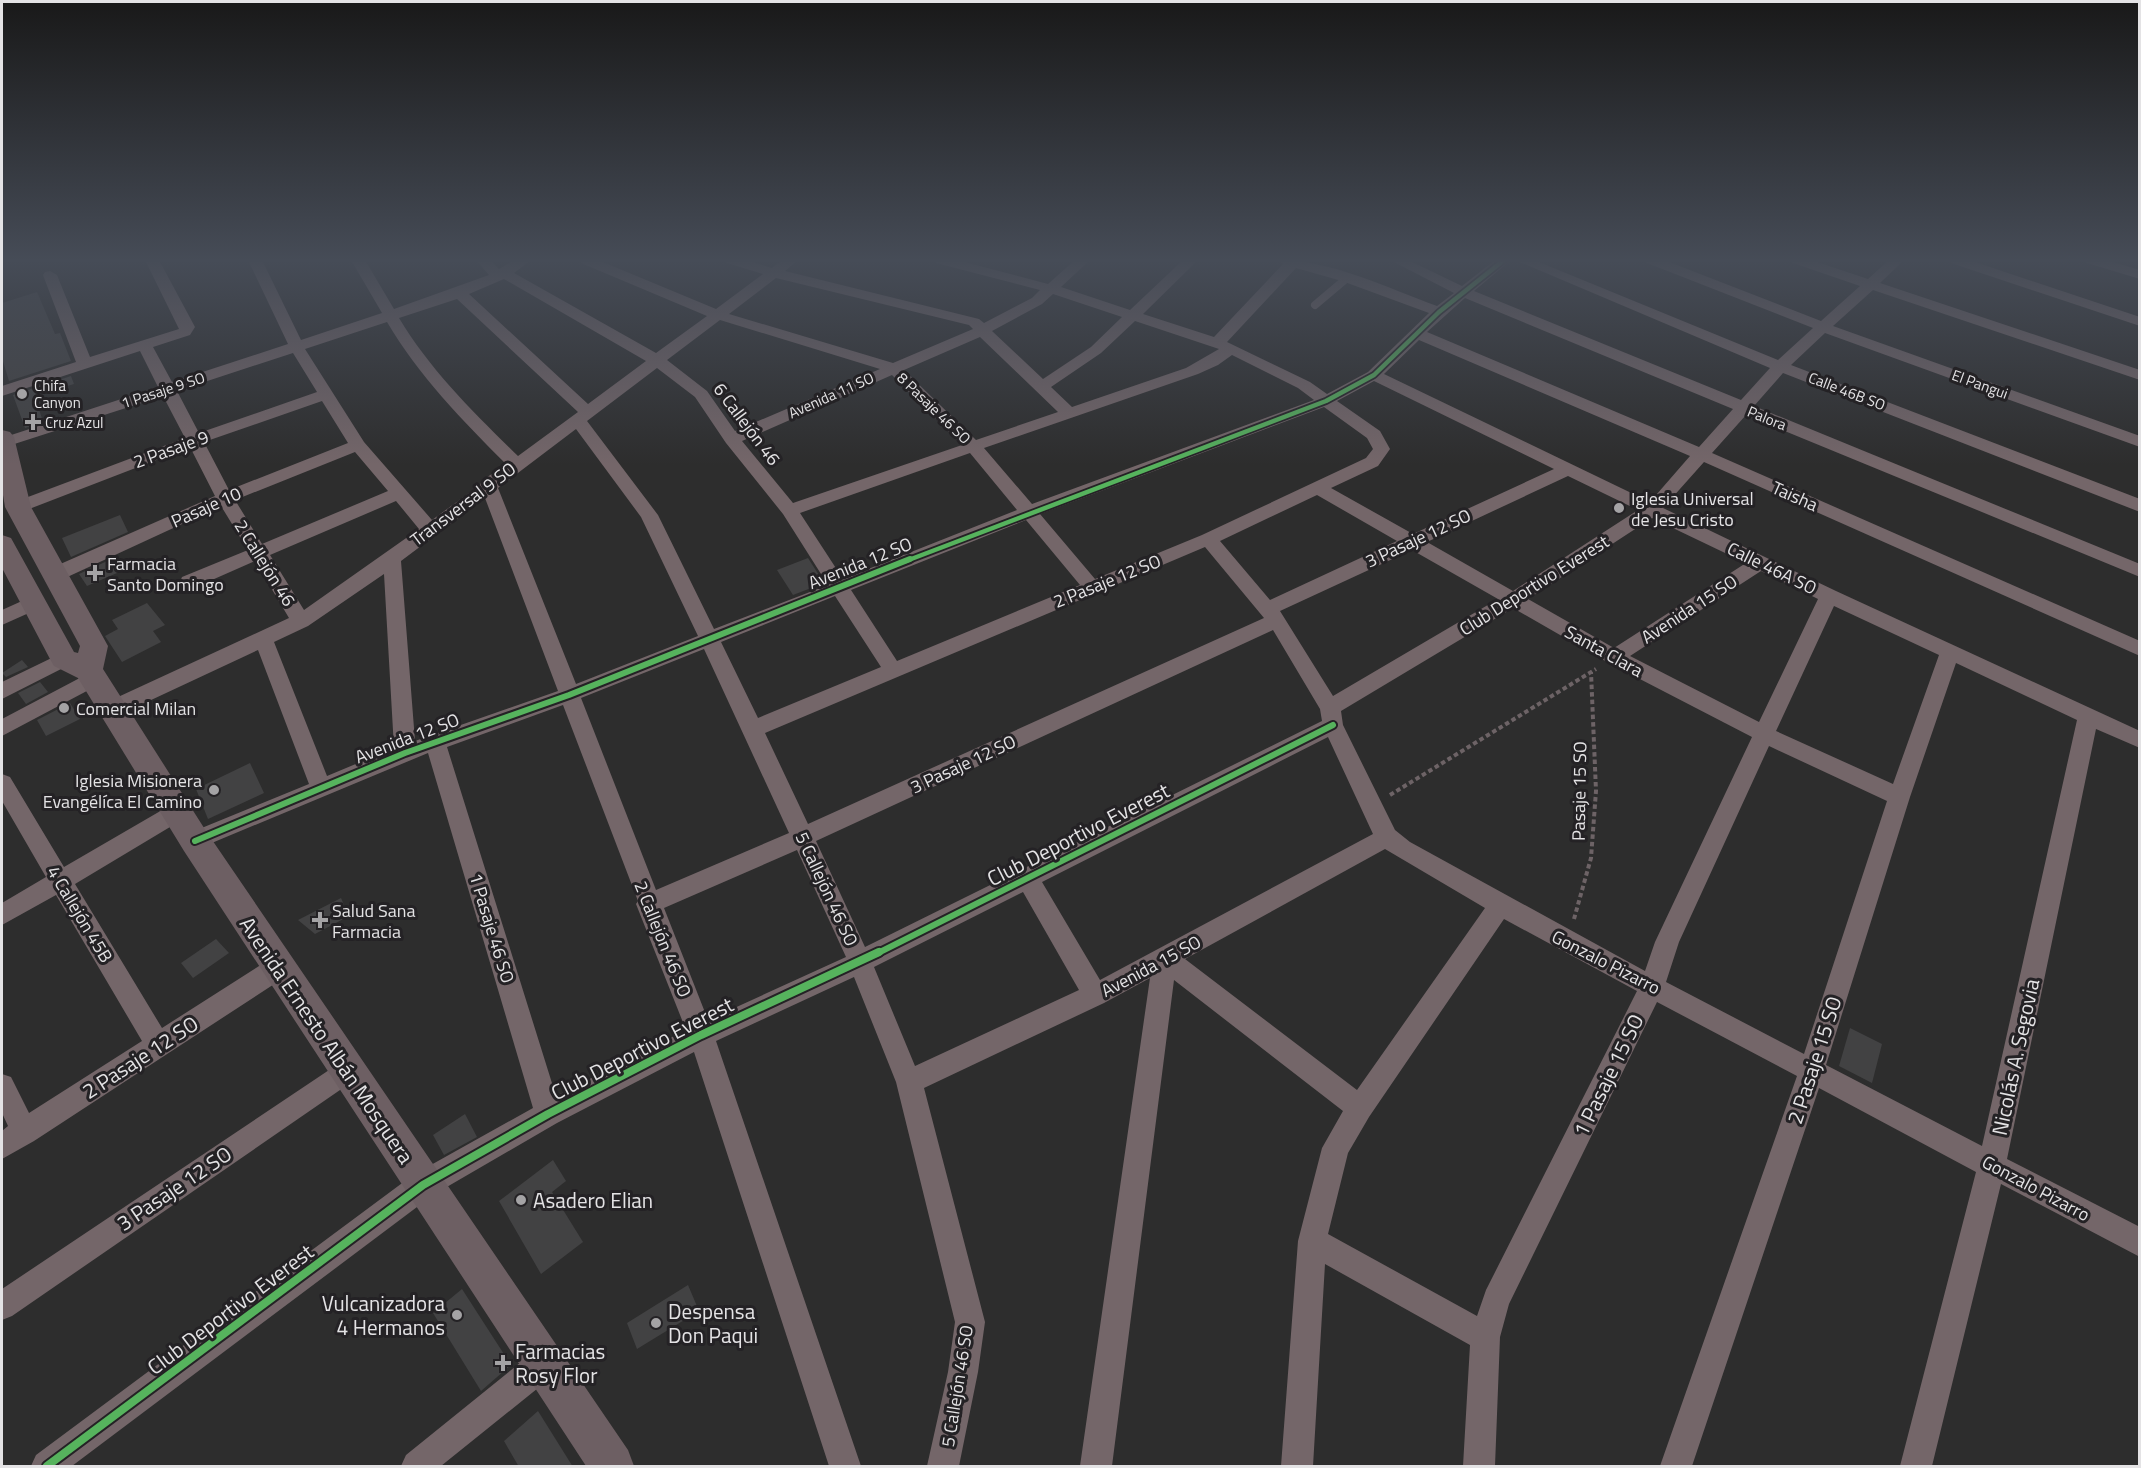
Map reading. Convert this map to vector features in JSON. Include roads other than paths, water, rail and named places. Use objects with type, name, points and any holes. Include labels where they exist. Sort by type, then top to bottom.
[{"type":"street","points":[[71,329],[85,364]]},
{"type":"street","points":[[2,391],[178,336],[185,332],[186,329]]},
{"type":"street","points":[[288,329],[296,346],[358,445],[397,494],[429,529]]},
{"type":"street","name":"1 Pasaje 9 SO","points":[[2,440],[351,329]]},
{"type":"street","points":[[400,329],[406,342],[466,414],[516,464]]},
{"type":"street","name":"5 Callejón 46 SO","points":[[495,329],[584,417],[649,514],[803,837],[860,962],[909,1082],[970,1322],[963,1372],[943,1467]]},
{"type":"street","name":"6 Callejón 46","points":[[598,329],[657,361],[701,393],[732,439],[789,510],[841,586],[893,670]]},
{"type":"street","name":"Transversal 9 SO","points":[[112,709],[301,621],[392,559],[488,484],[584,417],[700,329]]},
{"type":"street","name":"8 Pasaje 46 SO","points":[[763,329],[893,368],[973,446],[1092,587]]},
{"type":"street","name":"Avenida 11 SO","points":[[732,439],[988,329]]},
{"type":"street","points":[[1043,386],[1096,350],[1117,329]]},
{"type":"street","points":[[1175,329],[1224,345],[1279,370],[1326,401]]},
{"type":"street","points":[[789,510],[973,446],[1071,415],[1192,371],[1212,362],[1237,329]]},
{"type":"street","name":"Avenida 12 SO","points":[[195,841],[405,753],[569,695],[1029,512],[1326,401],[1374,375],[1421,329]]},
{"type":"street","name":"Palora","points":[[1550,329],[2139,571]]},
{"type":"street","name":"Calle 46B SO","points":[[1689,329],[2139,506]]},
{"type":"street","name":"Club Deportivo Everest","points":[[47,1467],[423,1185],[548,1114],[701,1035],[860,962],[1027,878],[1331,717],[1653,509],[1780,366],[1824,329]]},
{"type":"street","name":"El Pangui","points":[[1826,329],[2139,442]]},
{"type":"street","points":[[2001,329],[2139,375]]},
{"type":"street","points":[[985,330],[1071,415]]},
{"type":"street","name":"Taisha","points":[[1416,333],[1700,454],[2139,649]]},
{"type":"street","name":"2 Callejón 46","points":[[145,346],[225,498],[301,621]]},
{"type":"street","name":"Calle 46A SO","points":[[1374,375],[1829,596],[2139,740]]},
{"type":"street","name":"2 Pasaje 9","points":[[18,507],[194,440],[326,394]]},
{"type":"street","name":"2 Pasaje 12 SO","points":[[753,729],[1208,540],[1372,462],[1382,449],[1374,435],[1326,401]]},
{"type":"street","points":[[2,440],[18,507],[94,646],[81,669],[2,728]]},
{"type":"street","name":"Pasaje 10","points":[[56,574],[225,498],[358,445]]},
{"type":"street","name":"3 Pasaje 12 SO","points":[[648,904],[803,837],[1272,615],[1410,542],[1570,469]]},
{"type":"street","name":"2 Callejón 46 SO","points":[[488,484],[648,904],[701,1035],[845,1467]]},
{"type":"street","name":"Santa Clara","points":[[1318,488],[1614,657],[1764,734],[1899,796]]},
{"type":"street","points":[[189,582],[397,494]]},
{"type":"street","name":"Gonzalo Pizarro","points":[[1208,540],[1272,615],[1331,717],[1388,837],[1402,849],[1568,943],[2139,1243]]},
{"type":"street","name":"Avenida Ernesto Albán Mosquera","points":[[3,548],[33,603],[112,709],[195,841],[612,1467]]},
{"type":"street","points":[[392,559],[405,753]]},
{"type":"street","name":"Avenida 15 SO","points":[[1614,657],[1760,563]]},
{"type":"street","name":"1 Pasaje 15 SO","points":[[1479,1467],[1485,1337],[1496,1300],[1652,986],[1667,942],[1829,596]]},
{"type":"street","points":[[2,618],[33,603]]},
{"type":"street","points":[[263,638],[321,788]]},
{"type":"street","name":"2 Pasaje 15 SO","points":[[1676,1467],[1812,1070],[1899,796],[1950,652]]},
{"type":"street","points":[[2,691],[81,669]]},
{"type":"street","name":"Nicolás A. Segovia","points":[[1917,1467],[1992,1164],[2088,716]]},
{"type":"street","name":"1 Pasaje 46 SO","points":[[435,742],[548,1114]]},
{"type":"street","name":"4 Callejón 45B","points":[[2,783],[158,1045]]},
{"type":"street","points":[[2,915],[177,812]]},
{"type":"street","name":"Avenida 15 SO","points":[[909,1082],[1095,995],[1388,837]]},
{"type":"street","points":[[1027,878],[1095,995]]},
{"type":"street","points":[[1297,1467],[1312,1241],[1336,1148],[1360,1108],[1500,905]]},
{"type":"street","points":[[1096,1467],[1165,958],[1360,1108]]},
{"type":"street","name":"2 Pasaje 12 SO","points":[[2,1146],[279,967]]},
{"type":"street","name":"3 Pasaje 12 SO","points":[[2,1306],[347,1070]]},
{"type":"street","points":[[2,1086],[25,1132]]},
{"type":"street","points":[[1312,1241],[1485,1337]]},
{"type":"street","points":[[417,1467],[542,1365]]},
{"type":"place","name":"Chifa Canyon","points":[[22,394]]},
{"type":"place","name":"Cruz Azul","points":[[33,422]]},
{"type":"place","name":"Iglesia Universal de Jesu Cristo","points":[[1619,508]]},
{"type":"place","name":"Farmacia Santo Domingo","points":[[95,573]]},
{"type":"place","name":"Comercial Milan","points":[[64,708]]},
{"type":"place","name":"Iglesia Misionera Evangélíca El Camino","points":[[214,790]]},
{"type":"place","name":"Salud Sana Farmacia","points":[[320,920]]},
{"type":"place","name":"Asadero Elian","points":[[521,1200]]},
{"type":"place","name":"Vulcanizadora 4 Hermanos","points":[[457,1315]]},
{"type":"place","name":"Despensa Don Paqui","points":[[656,1323]]},
{"type":"place","name":"Farmacias Rosy Flor","points":[[503,1363]]}]
